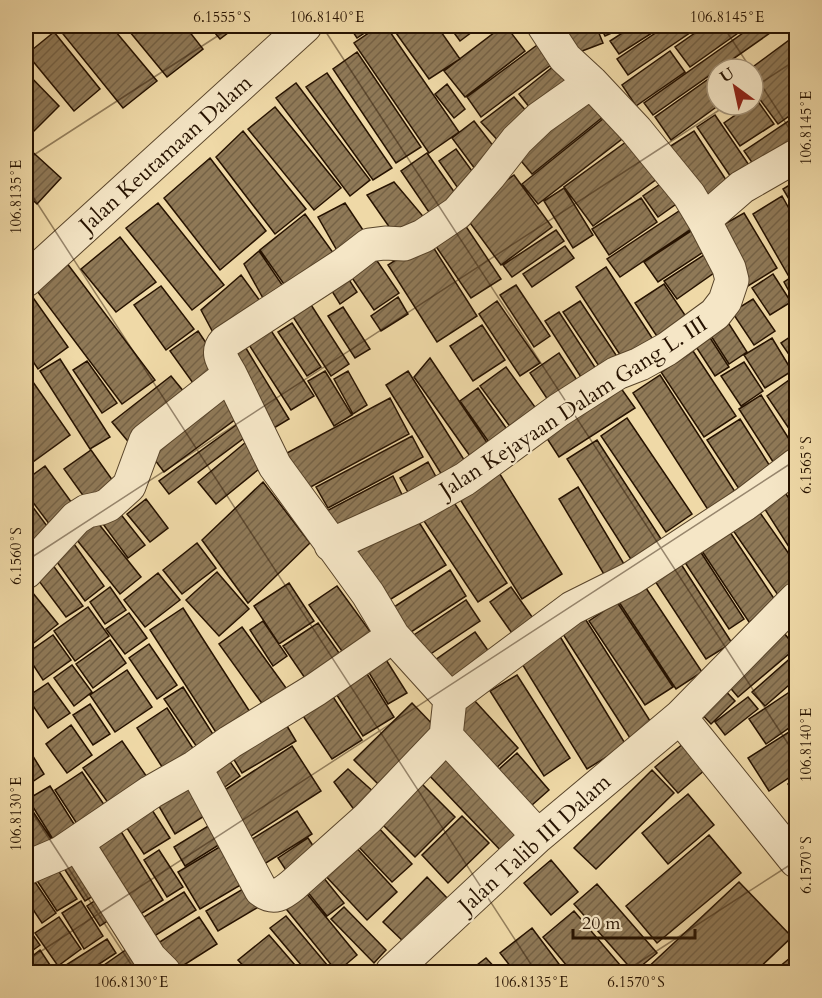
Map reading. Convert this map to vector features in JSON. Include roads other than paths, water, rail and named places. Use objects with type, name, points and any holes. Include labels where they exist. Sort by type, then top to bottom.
[{"type":"street","name":"Jalan Keutamaan Dalam","points":[[26,280],[305,26]]},
{"type":"street","points":[[544,26],[565,58],[636,130],[689,195],[704,220],[742,187],[796,156]]},
{"type":"street","points":[[450,699],[393,636],[368,594],[275,466],[219,354],[225,342],[343,265],[369,245],[404,244],[423,236],[457,213],[517,140],[540,118],[591,82]]},
{"type":"street","name":"Jalan Kejayaan Dalam Gang L. III","points":[[331,545],[415,507],[465,479],[559,410],[617,373],[640,364],[667,349],[715,314],[725,301],[732,280],[729,268],[704,220]]},
{"type":"street","points":[[26,572],[76,518],[87,511],[108,505],[129,486],[146,440],[230,374]]},
{"type":"street","points":[[195,767],[261,890],[267,895],[280,895],[368,818],[446,736],[450,699],[564,613],[632,578],[745,504],[796,465]]},
{"type":"street","name":"Jalan Talib III Dalam","points":[[392,972],[538,836],[680,717],[796,599]]},
{"type":"street","points":[[26,868],[61,853],[77,843],[151,792],[195,767],[230,742],[287,708],[393,636]]},
{"type":"street","points":[[680,717],[796,861]]},
{"type":"street","points":[[446,736],[538,836]]},
{"type":"street","points":[[77,843],[150,958],[164,972]]}]
